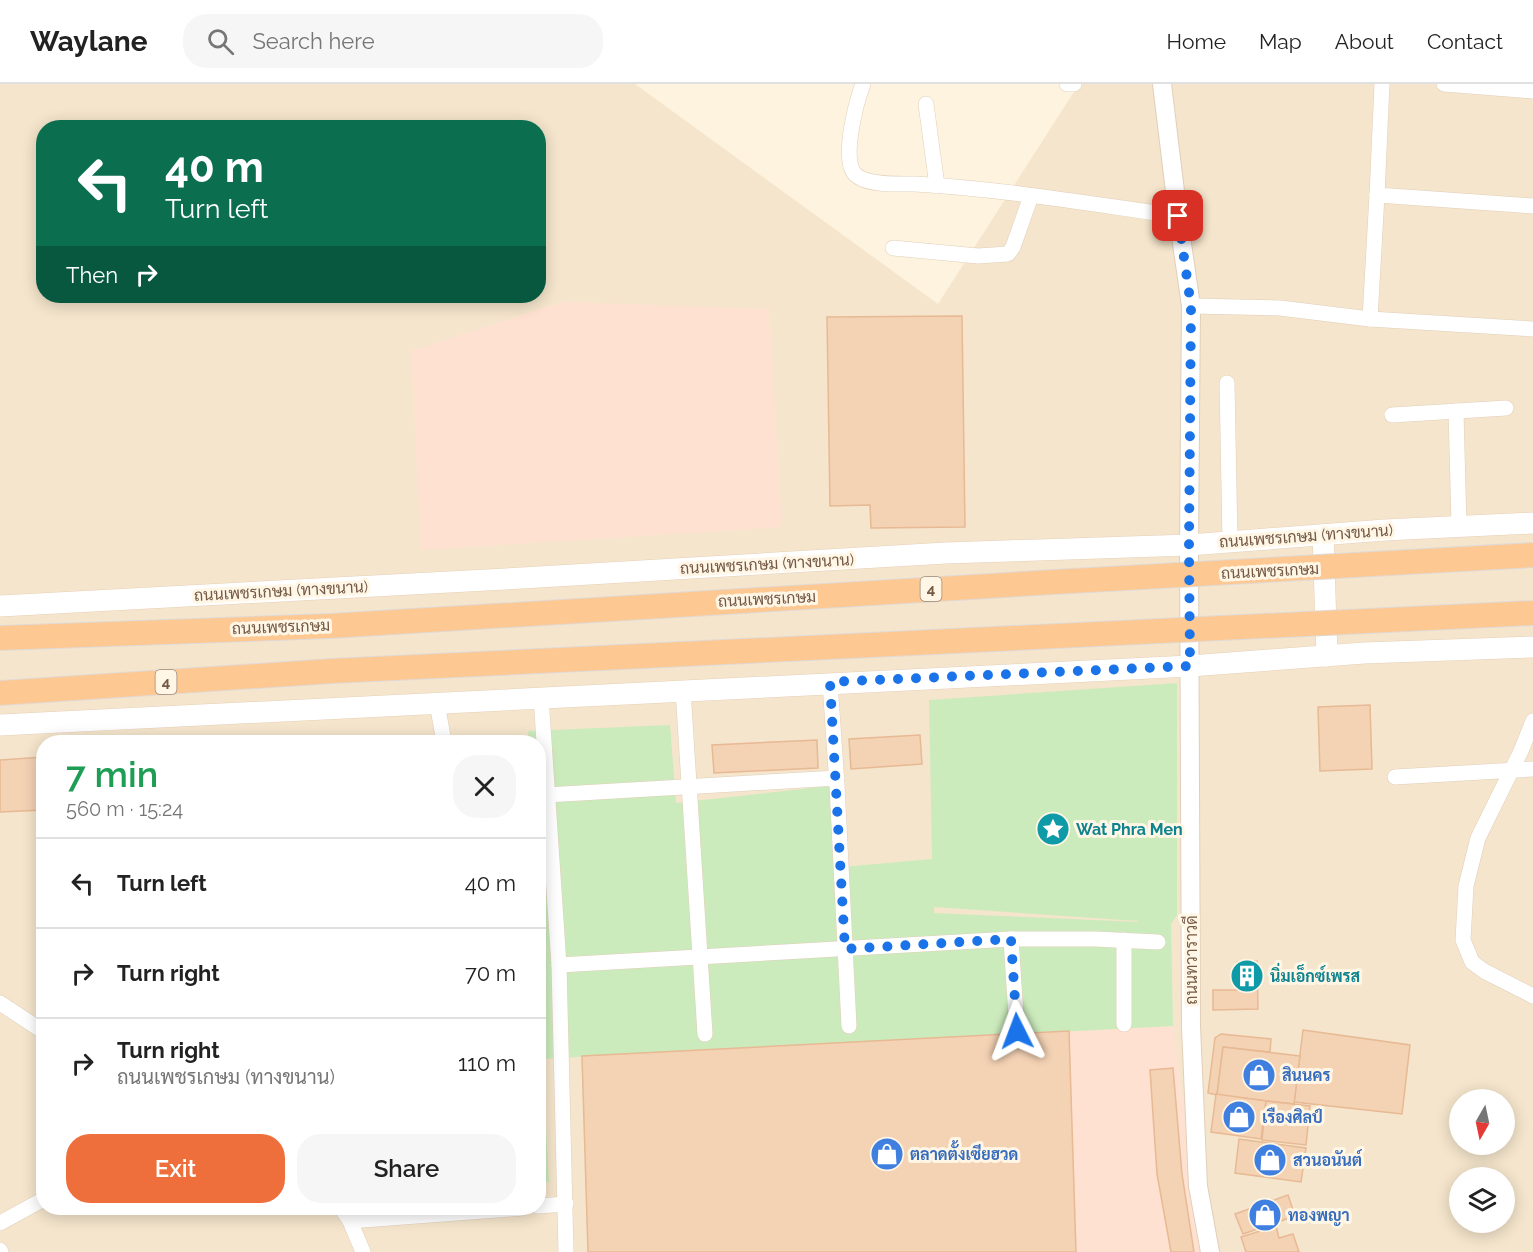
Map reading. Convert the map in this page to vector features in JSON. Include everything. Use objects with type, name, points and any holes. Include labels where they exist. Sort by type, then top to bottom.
[{"type":"highway","name":"ถนนเพชรเกษม","points":[[0,638],[330,626],[1533,555]]},
{"type":"highway","name":"4","points":[[0,693],[332,671],[1533,613]]},
{"type":"main road","name":"ถนนเพชรเกษม (ทางขนาน)","points":[[0,606],[522,579],[946,553],[1189,545],[1533,523]]},
{"type":"main road","points":[[1323,535],[1327,656]]},
{"type":"main road","name":"4","points":[[0,725],[830,682],[1190,666],[1327,656],[1533,646]]},
{"type":"street","points":[[862,84],[854,114],[849,153],[854,172],[861,179],[1031,196],[1178,216]]},
{"type":"street","points":[[1067,84],[1074,84]]},
{"type":"street","name":"ถนนทวาราวดี","points":[[1162,84],[1191,306],[1189,545],[1192,1053],[1198,1186],[1210,1252]]},
{"type":"street","points":[[1370,319],[1382,84]]},
{"type":"street","points":[[1444,84],[1533,91]]},
{"type":"street","points":[[926,104],[937,186]]},
{"type":"street","points":[[1377,195],[1533,206]]},
{"type":"street","points":[[893,248],[978,256],[1008,254],[1013,247],[1031,196]]},
{"type":"street","points":[[1191,306],[1280,308],[1370,319],[1533,329]]},
{"type":"street","points":[[1227,383],[1230,542]]},
{"type":"street","points":[[1392,415],[1506,408]]},
{"type":"street","points":[[1456,411],[1459,526]]},
{"type":"street","points":[[830,682],[849,1026]]},
{"type":"street","points":[[683,690],[705,1034]]},
{"type":"street","points":[[541,697],[543,735]]},
{"type":"street","points":[[437,703],[443,735]]},
{"type":"street","points":[[1533,721],[1512,770],[1478,838],[1466,886],[1463,940],[1472,962],[1533,996]]},
{"type":"street","points":[[1395,777],[1533,769]]},
{"type":"street","points":[[566,1252],[559,965],[546,795],[837,777]]},
{"type":"street","points":[[559,965],[1011,939],[1158,942]]},
{"type":"street","points":[[1011,939],[1017,1031]]},
{"type":"street","points":[[1124,940],[1124,1024]]},
{"type":"street","points":[[0,1004],[36,1027]]},
{"type":"street","points":[[0,1223],[36,1203]]},
{"type":"street","points":[[546,1205],[566,1204]]},
{"type":"street","points":[[346,1215],[363,1252]]},
{"type":"street","points":[[350,1221],[430,1215]]},
{"type":"shaded area","points":[[0,84],[635,84],[938,304],[1079,84],[1533,84],[1533,1252],[0,1252]]},
{"type":"shaded area","points":[[561,302],[769,309],[782,527],[421,550],[411,351]]},
{"type":"shaded area","name":"ตลาดตั้งเซียฮวด","points":[[1173,1026],[1202,1252],[588,1252],[582,1056]]},
{"type":"green space","points":[[1177,683],[1177,915],[1171,924],[1173,1026],[546,1059],[546,735],[528,735],[528,731],[670,725],[676,803],[837,785],[842,867],[932,859],[929,700]],"holes":[[[934,907],[1138,921],[934,913]]]},
{"type":"green space","points":[[546,1126],[549,1182],[546,1182]]},
{"type":"building","points":[[962,316],[965,527],[871,528],[870,505],[830,506],[827,317]]},
{"type":"building","points":[[1370,705],[1372,769],[1320,771],[1318,707]]},
{"type":"building","points":[[920,735],[922,764],[851,769],[849,739]]},
{"type":"building","points":[[817,740],[818,768],[714,773],[712,745]]},
{"type":"building","points":[[36,758],[36,810],[0,812],[0,760]]},
{"type":"building","name":"นิ่มเอ็กซ์เพรส","points":[[1257,961],[1258,1009],[1213,1010],[1213,990],[1238,990],[1237,962]]},
{"type":"building","points":[[1303,1030],[1410,1045],[1402,1114],[1294,1102]]},
{"type":"building","name":"ตลาดตั้งเซียฮวด","points":[[1069,1031],[1076,1252],[588,1252],[582,1056]]},
{"type":"building","points":[[1221,1034],[1271,1039],[1270,1052],[1223,1047],[1217,1095],[1208,1093],[1215,1038]]},
{"type":"building","name":"สินนคร","points":[[1223,1047],[1300,1056],[1294,1104],[1217,1095]]},
{"type":"building","points":[[1173,1068],[1182,1174],[1194,1252],[1171,1252],[1157,1174],[1150,1070]]},
{"type":"building","name":"เรืองศิลป์","points":[[1216,1094],[1266,1101],[1261,1139],[1211,1132]]},
{"type":"building","points":[[1266,1101],[1310,1106],[1306,1145],[1262,1140]]},
{"type":"building","name":"สวนอนันต์","points":[[1239,1139],[1306,1148],[1301,1182],[1235,1173]]},
{"type":"building","name":"ทองพญา","points":[[1288,1195],[1295,1216],[1243,1234],[1235,1214]]},
{"type":"building","points":[[1276,1226],[1279,1238],[1293,1234],[1299,1252],[1246,1252],[1241,1237]]},
{"type":"place","name":"Wat Phra Men","points":[[1053,829]]},
{"type":"place","name":"นิ่มเอ็กซ์เพรส","points":[[1247,976]]},
{"type":"place","name":"สินนคร","points":[[1259,1075]]},
{"type":"place","name":"เรืองศิลป์","points":[[1239,1117]]},
{"type":"place","name":"ตลาดตั้งเซียฮวด","points":[[887,1154]]},
{"type":"place","name":"สวนอนันต์","points":[[1270,1160]]},
{"type":"place","name":"ทองพญา","points":[[1265,1215]]},
{"type":"route","points":[[1017,1031],[1011,939],[845,949],[830,682],[1190,666],[1191,306],[1178,216]]}]
